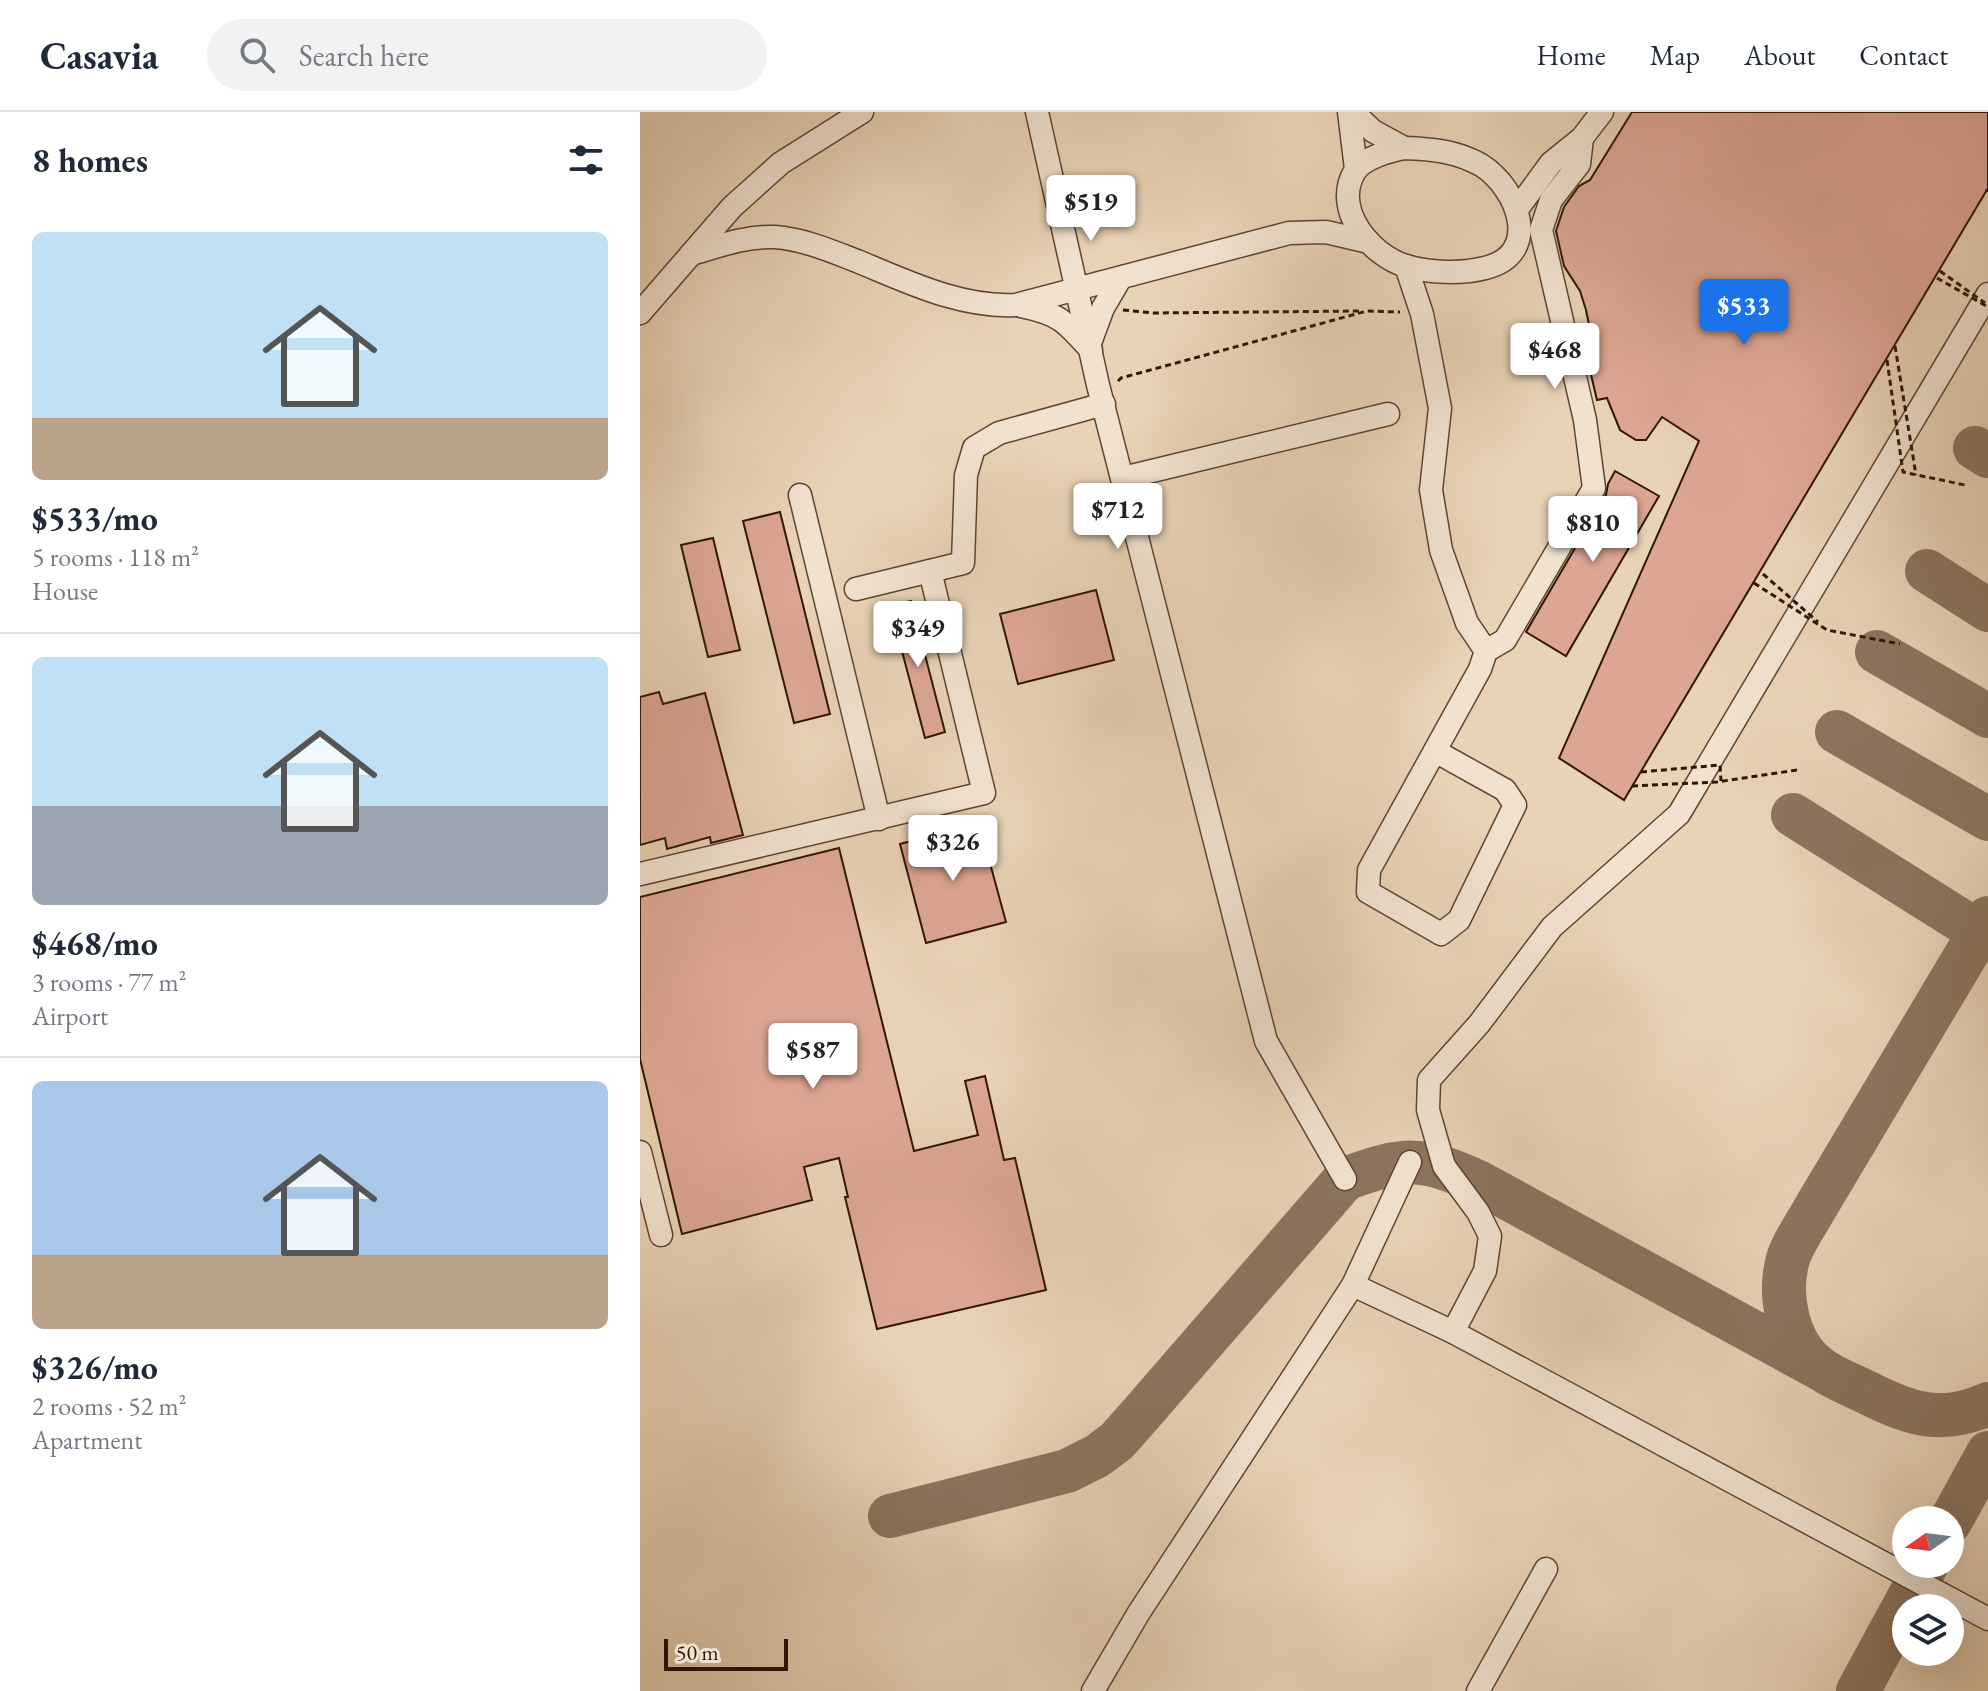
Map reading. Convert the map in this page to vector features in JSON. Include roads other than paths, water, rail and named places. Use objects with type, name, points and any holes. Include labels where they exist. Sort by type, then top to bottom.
[{"type":"street","points":[[640,313],[732,207],[781,163],[840,123],[862,112]]},
{"type":"street","points":[[1037,112],[1104,404],[1266,1041],[1345,1179]]},
{"type":"street","points":[[1351,112],[1373,131],[1404,148]]},
{"type":"street","points":[[1351,112],[1356,169],[1349,199],[1352,218],[1369,242]]},
{"type":"street","points":[[1518,208],[1551,163],[1582,138],[1602,112]]},
{"type":"street","points":[[1435,751],[1505,790],[1515,805],[1459,920],[1441,934],[1368,892],[1369,870],[1480,669],[1486,651],[1505,640],[1594,488],[1585,420],[1541,230],[1551,200],[1579,164],[1582,138]]},
{"type":"street","points":[[691,254],[741,239],[776,237],[815,245],[944,294],[994,306],[1016,305],[1289,233],[1326,232],[1369,242],[1406,266],[1470,272],[1497,264],[1507,257],[1519,234],[1521,222],[1518,208],[1500,183],[1483,166],[1452,152],[1404,148],[1373,158],[1356,169]]},
{"type":"street","points":[[1406,266],[1422,314],[1440,408],[1431,490],[1441,550],[1467,623],[1486,651]]},
{"type":"street","points":[[1091,347],[1103,308],[1120,279]]},
{"type":"street","points":[[1453,1332],[1485,1271],[1490,1236],[1478,1212],[1444,1166],[1428,1110],[1429,1080],[1479,1024],[1552,927],[1679,814],[1988,294]]},
{"type":"street","points":[[1016,305],[1053,313],[1091,347]]},
{"type":"street","points":[[856,589],[963,563],[966,475],[974,448],[999,433],[1104,404]]},
{"type":"street","points":[[1123,478],[1388,414]]},
{"type":"street","points":[[800,495],[879,819]]},
{"type":"street","points":[[640,874],[984,793],[930,571]]},
{"type":"street","points":[[640,1152],[661,1235]]},
{"type":"street","points":[[1093,1691],[1138,1614],[1353,1285],[1410,1162]]},
{"type":"street","points":[[1353,1285],[1453,1332],[1988,1619]]},
{"type":"street","points":[[1478,1691],[1546,1569]]}]
